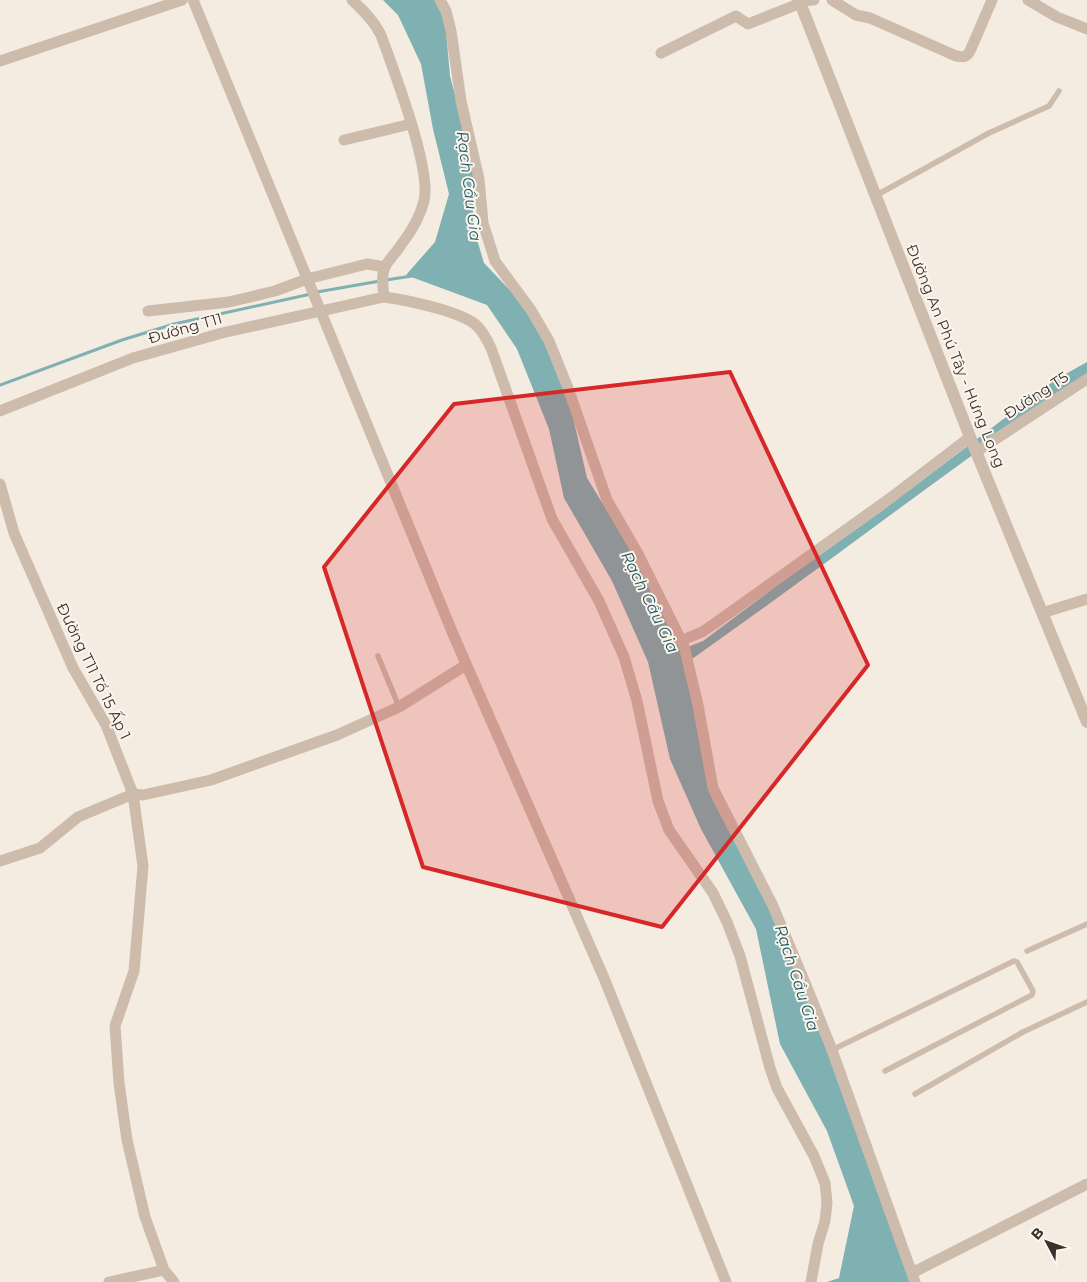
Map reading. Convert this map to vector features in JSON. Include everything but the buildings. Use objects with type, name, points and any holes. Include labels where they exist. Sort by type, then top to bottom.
[{"type":"street","points":[[0,61],[182,0]]},
{"type":"street","points":[[193,0],[308,279],[319,311],[466,665],[604,978],[726,1282]]},
{"type":"street","points":[[352,0],[370,18],[381,35],[411,124],[425,183],[424,199],[418,217],[402,245],[385,267],[383,292],[465,317],[482,330],[492,348],[552,519],[599,601],[624,657],[637,701],[658,801],[669,830],[713,893],[727,922],[740,956],[777,1088],[814,1156],[825,1184],[827,1203],[811,1282]]},
{"type":"street","points":[[440,0],[446,11],[451,31],[461,101],[479,179],[483,223],[495,261],[531,310],[549,341],[568,388],[607,500],[638,552],[682,643],[698,705],[713,788],[773,906],[832,1050],[913,1277],[1087,1184]]},
{"type":"street","points":[[661,53],[736,16],[748,24],[800,2],[814,0]]},
{"type":"street","points":[[832,0],[856,15],[870,18],[956,56],[963,57],[967,56],[973,46],[992,0]]},
{"type":"street","points":[[1028,0],[1057,17],[1087,29]]},
{"type":"street","name":"Đường An Phú Tây - Hưng Long","points":[[800,2],[970,438],[1087,722]]},
{"type":"street","points":[[344,140],[411,124]]},
{"type":"street","points":[[148,311],[229,302],[276,291],[308,279],[367,264],[385,267]]},
{"type":"street","name":"Đường T11","points":[[0,412],[133,358],[222,333],[319,311],[383,292]]},
{"type":"street","name":"Đường T5","points":[[976,452],[1087,379]]},
{"type":"street","points":[[682,643],[714,624],[889,499],[970,438]]},
{"type":"street","name":"Đường T11 Tổ 15 Ấp 1","points":[[0,484],[14,533],[73,668],[106,725],[133,794],[143,866],[134,971],[116,1026],[118,1074],[127,1140],[145,1217],[164,1270],[174,1282]]},
{"type":"street","points":[[1042,613],[1087,599]]},
{"type":"street","points":[[0,861],[40,848],[78,816],[133,794],[143,794],[211,780],[337,735],[399,707],[466,665]]},
{"type":"street","points":[[109,1282],[164,1270]]},
{"type":"lane","points":[[876,196],[990,133],[1050,106],[1059,91]]},
{"type":"lane","points":[[378,656],[399,707]]},
{"type":"lane","points":[[1027,951],[1087,924]]},
{"type":"lane","points":[[832,1050],[1014,961],[1017,962],[1033,991],[1032,995],[885,1071]]},
{"type":"lane","points":[[915,1094],[1023,1032],[1087,1002]]},
{"type":"highlighted area","points":[[730,372],[868,665],[662,927],[423,867],[324,567],[454,404]]},
{"type":"water","name":"Rạch Cầu Gia","points":[[383,0],[436,0],[445,19],[450,76],[473,164],[473,226],[484,263],[524,305],[544,342],[569,400],[587,478],[634,555],[680,650],[703,641],[879,513],[1055,380],[1087,362],[1087,373],[685,664],[712,798],[777,924],[806,993],[910,1282],[827,1282],[839,1278],[854,1206],[827,1131],[780,1044],[756,929],[701,829],[670,759],[648,662],[612,581],[564,498],[549,429],[517,349],[487,305],[406,275],[435,242],[449,194],[433,129],[421,64],[398,15]]},
{"type":"waterway","points":[[386,280],[412,276]]},
{"type":"waterway","points":[[317,292],[380,281]]},
{"type":"waterway","points":[[0,385],[122,340],[174,324],[311,294]]}]
